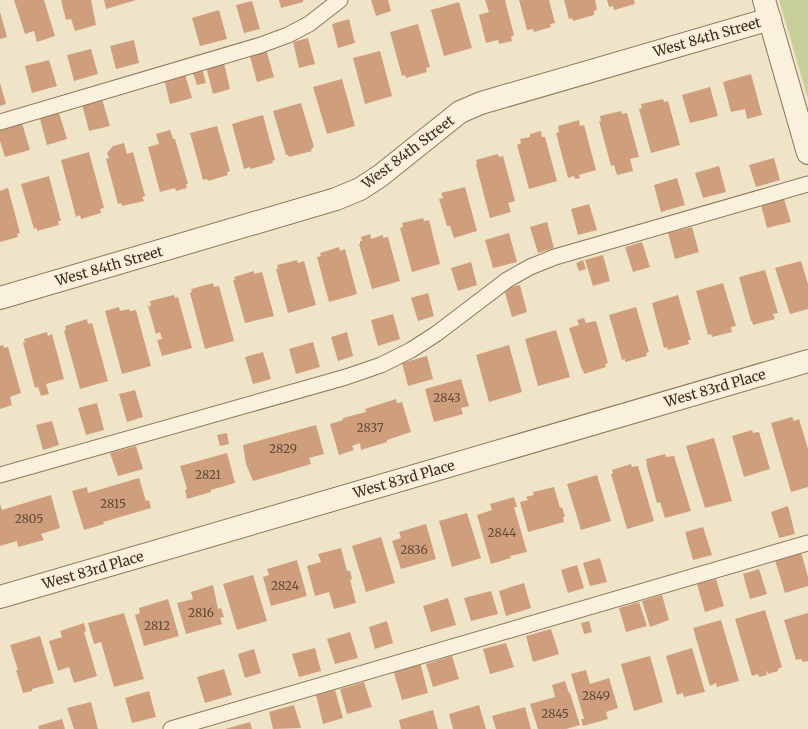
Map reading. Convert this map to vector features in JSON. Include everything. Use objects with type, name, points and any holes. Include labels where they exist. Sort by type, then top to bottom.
[{"type":"street","points":[[767,9],[808,152]]},
{"type":"street","name":"West 84th Street","points":[[0,298],[336,199],[360,189],[380,176],[460,112],[481,103],[767,9]]},
{"type":"street","name":"West 83rd Place","points":[[0,597],[808,361]]},
{"type":"lane","points":[[0,122],[261,45],[288,35],[309,24],[340,0]]},
{"type":"lane","points":[[0,475],[346,377],[381,365],[411,350],[436,334],[507,280],[530,267],[555,258],[808,184]]},
{"type":"lane","points":[[171,729],[808,543]]},
{"type":"green space","points":[[779,0],[808,0],[808,99]]},
{"type":"building","points":[[14,0],[44,0],[55,36],[37,42],[34,31],[25,34]]},
{"type":"building","points":[[61,0],[91,0],[96,25],[75,31],[71,19],[66,20]]},
{"type":"building","points":[[104,0],[136,0],[106,9]]},
{"type":"building","points":[[279,0],[303,0],[303,2],[281,8]]},
{"type":"building","points":[[371,0],[388,0],[391,11],[376,16]]},
{"type":"building","points":[[485,0],[505,0],[514,35],[511,37],[512,41],[499,44],[498,40],[486,43],[479,15],[489,12]]},
{"type":"building","points":[[519,0],[549,0],[555,23],[550,24],[551,27],[534,32],[533,29],[527,30]]},
{"type":"building","points":[[564,0],[595,0],[597,10],[594,11],[594,15],[573,21],[572,18],[569,19]]},
{"type":"building","points":[[607,0],[634,0],[635,4],[614,10],[613,6],[609,7]]},
{"type":"building","points":[[252,1],[260,29],[244,33],[236,5]]},
{"type":"building","points":[[459,2],[472,48],[444,56],[431,10]]},
{"type":"building","points":[[219,10],[227,39],[200,46],[192,18]]},
{"type":"building","points":[[0,12],[7,37],[0,39]]},
{"type":"building","points":[[349,19],[355,43],[338,48],[332,24]]},
{"type":"building","points":[[418,24],[430,67],[426,68],[427,72],[406,78],[405,75],[402,76],[390,32]]},
{"type":"building","points":[[308,38],[315,64],[299,68],[293,42]]},
{"type":"building","points":[[134,40],[139,63],[116,69],[110,46]]},
{"type":"building","points":[[91,49],[98,74],[74,81],[67,55]]},
{"type":"building","points":[[266,49],[274,77],[257,82],[249,53]]},
{"type":"building","points":[[380,51],[392,96],[365,104],[353,58]]},
{"type":"building","points":[[49,60],[57,86],[32,93],[25,66]]},
{"type":"building","points":[[224,63],[230,89],[213,94],[206,67]]},
{"type":"building","points":[[202,68],[206,83],[197,85],[192,70]]},
{"type":"building","points":[[185,74],[192,98],[170,104],[164,79]]},
{"type":"building","points":[[751,74],[762,115],[747,119],[745,109],[731,112],[723,82]]},
{"type":"building","points":[[342,79],[355,126],[327,134],[313,87]]},
{"type":"building","points":[[0,83],[6,104],[0,106]]},
{"type":"building","points":[[710,87],[718,116],[690,123],[682,95]]},
{"type":"building","points":[[102,99],[110,126],[89,131],[82,104]]},
{"type":"building","points":[[663,99],[664,102],[668,101],[680,145],[651,153],[639,109],[642,108],[641,104]]},
{"type":"building","points":[[301,103],[314,147],[311,149],[312,151],[289,157],[286,155],[273,111]]},
{"type":"building","points":[[621,111],[622,114],[627,113],[639,157],[630,159],[633,171],[617,175],[614,165],[611,166],[599,121],[601,121],[600,116]]},
{"type":"building","points":[[59,113],[67,139],[47,145],[40,119]]},
{"type":"building","points":[[263,115],[275,160],[272,161],[273,163],[250,169],[250,167],[244,169],[232,124]]},
{"type":"building","points":[[579,120],[580,126],[584,125],[596,170],[579,175],[580,178],[575,179],[574,176],[568,178],[556,133],[559,132],[558,126]]},
{"type":"building","points":[[22,123],[30,150],[5,157],[0,141],[0,129]]},
{"type":"building","points":[[217,126],[230,171],[227,172],[228,175],[208,181],[207,179],[203,180],[190,133]]},
{"type":"building","points":[[170,130],[173,139],[175,139],[188,184],[186,184],[187,188],[176,191],[175,188],[160,192],[148,147],[159,144],[156,134]]},
{"type":"building","points":[[541,131],[542,137],[545,137],[557,181],[529,189],[517,145],[521,143],[520,139],[530,137],[530,134]]},
{"type":"building","points":[[124,143],[127,154],[133,152],[145,196],[142,197],[144,201],[122,206],[121,203],[118,204],[106,159],[109,158],[107,153],[113,146]]},
{"type":"building","points":[[89,152],[104,208],[100,209],[101,213],[81,219],[80,215],[76,217],[61,160]]},
{"type":"building","points":[[498,154],[499,157],[503,156],[515,201],[508,203],[511,212],[490,218],[476,160]]},
{"type":"building","points":[[774,158],[780,180],[756,187],[749,165]]},
{"type":"building","points":[[719,166],[726,192],[703,198],[695,173]]},
{"type":"building","points":[[49,176],[61,221],[58,221],[59,225],[37,231],[37,228],[34,229],[21,184]]},
{"type":"building","points":[[677,178],[685,205],[661,212],[654,185]]},
{"type":"building","points":[[465,187],[477,231],[454,238],[450,226],[447,226],[439,199],[443,198],[441,193]]},
{"type":"building","points":[[8,188],[20,233],[17,234],[18,237],[0,242],[0,191]]},
{"type":"building","points":[[784,199],[791,222],[767,228],[761,205]]},
{"type":"building","points":[[589,204],[597,230],[578,235],[571,209]]},
{"type":"building","points":[[423,218],[424,221],[429,220],[440,264],[412,272],[400,228],[403,227],[402,223]]},
{"type":"building","points":[[547,222],[554,248],[538,253],[530,227]]},
{"type":"building","points":[[692,227],[699,252],[675,259],[668,233]]},
{"type":"building","points":[[509,233],[517,262],[493,268],[485,240]]},
{"type":"building","points":[[370,234],[371,239],[383,235],[383,238],[388,237],[400,281],[372,289],[359,244],[360,241],[362,241],[361,237]]},
{"type":"building","points":[[642,242],[650,267],[633,272],[625,247]]},
{"type":"building","points":[[339,247],[340,251],[345,249],[357,294],[329,302],[317,257],[321,256],[320,253]]},
{"type":"building","points":[[603,255],[610,281],[593,286],[585,260]]},
{"type":"building","points":[[297,260],[298,263],[304,261],[316,305],[288,313],[276,269],[278,269],[277,265]]},
{"type":"building","points":[[583,260],[586,269],[579,271],[576,263]]},
{"type":"building","points":[[801,261],[808,284],[808,309],[790,314],[775,268]]},
{"type":"building","points":[[471,262],[477,285],[458,291],[451,268]]},
{"type":"building","points":[[765,270],[778,313],[773,314],[775,319],[753,325],[739,277]]},
{"type":"building","points":[[254,271],[254,274],[262,272],[274,316],[245,323],[233,280],[235,280],[234,277]]},
{"type":"building","points":[[213,283],[214,287],[219,286],[234,341],[205,349],[190,293],[192,292],[191,289]]},
{"type":"building","points":[[723,283],[736,326],[731,327],[732,332],[712,337],[711,334],[708,335],[696,291]]},
{"type":"building","points":[[520,285],[527,312],[512,317],[504,289]]},
{"type":"building","points":[[428,293],[434,316],[418,321],[411,298]]},
{"type":"building","points":[[174,295],[175,298],[178,297],[192,348],[162,356],[157,340],[162,339],[160,332],[156,334],[148,306],[151,306],[150,301]]},
{"type":"building","points":[[678,295],[691,340],[688,340],[689,344],[668,350],[667,347],[664,348],[652,303]]},
{"type":"building","points":[[119,307],[120,311],[129,309],[130,311],[136,310],[151,366],[122,374],[105,311]]},
{"type":"building","points":[[636,307],[649,352],[646,353],[647,356],[625,362],[625,359],[622,360],[609,315]]},
{"type":"building","points":[[393,314],[400,339],[378,346],[371,320]]},
{"type":"building","points":[[584,318],[586,323],[596,321],[608,363],[605,364],[606,367],[584,374],[569,328],[579,325],[577,320]]},
{"type":"building","points":[[87,319],[88,324],[92,323],[108,381],[80,389],[64,331],[66,330],[65,326]]},
{"type":"building","points":[[556,330],[570,377],[538,386],[525,339]]},
{"type":"building","points":[[47,332],[48,336],[52,334],[64,379],[46,384],[49,394],[41,396],[38,387],[35,388],[23,343],[25,342],[24,339]]},
{"type":"building","points":[[347,332],[353,356],[338,361],[331,337]]},
{"type":"building","points":[[313,342],[320,367],[296,374],[289,349]]},
{"type":"building","points":[[3,345],[4,348],[8,347],[21,393],[10,397],[12,405],[0,409],[0,346]]},
{"type":"building","points":[[509,345],[522,392],[489,402],[476,355]]},
{"type":"building","points":[[263,352],[271,379],[253,384],[245,357]]},
{"type":"building","points":[[427,356],[433,379],[408,386],[402,363]]},
{"type":"building","points":[[461,379],[469,406],[461,408],[463,414],[434,422],[425,389]]},
{"type":"building","points":[[135,390],[143,417],[127,422],[119,394]]},
{"type":"building","points":[[396,399],[397,403],[402,402],[411,432],[387,440],[387,442],[361,450],[360,443],[352,446],[354,450],[339,455],[330,424],[343,420],[343,418],[366,412],[365,409]]},
{"type":"building","points":[[97,403],[104,430],[86,435],[78,408]]},
{"type":"building","points":[[792,417],[794,421],[799,419],[808,449],[808,487],[791,492],[771,423]]},
{"type":"building","points":[[52,421],[59,445],[43,450],[36,425]]},
{"type":"building","points":[[316,425],[324,454],[309,458],[311,464],[253,481],[246,464],[243,445]]},
{"type":"building","points":[[752,430],[753,433],[759,432],[770,469],[744,477],[732,436]]},
{"type":"building","points":[[227,433],[229,444],[220,446],[217,435]]},
{"type":"building","points":[[714,438],[732,501],[705,508],[686,446]]},
{"type":"building","points":[[136,446],[143,469],[118,476],[110,453]]},
{"type":"building","points":[[227,453],[235,483],[187,499],[185,490],[187,489],[180,466]]},
{"type":"building","points":[[665,454],[666,457],[674,456],[691,511],[665,518],[660,502],[657,503],[646,459]]},
{"type":"building","points":[[631,464],[632,467],[638,466],[654,521],[627,529],[611,474],[613,473],[612,470]]},
{"type":"building","points":[[597,475],[611,521],[581,530],[567,484]]},
{"type":"building","points":[[139,478],[146,501],[149,500],[151,508],[103,522],[104,524],[84,530],[72,491],[87,487],[88,493]]},
{"type":"building","points":[[554,487],[560,508],[562,507],[565,517],[563,517],[564,522],[528,532],[520,502],[528,500],[526,497],[534,495],[533,492]]},
{"type":"building","points":[[51,495],[60,528],[41,534],[44,540],[18,547],[17,541],[0,546],[0,504],[2,510]]},
{"type":"building","points":[[514,497],[517,507],[514,507],[527,552],[510,556],[511,558],[491,564],[477,515],[492,510],[490,504]]},
{"type":"building","points":[[788,506],[795,534],[779,538],[771,512]]},
{"type":"building","points":[[467,513],[481,558],[452,567],[439,521]]},
{"type":"building","points":[[426,524],[436,559],[401,569],[392,541],[401,538],[399,532]]},
{"type":"building","points":[[703,527],[712,555],[693,560],[685,532]]},
{"type":"building","points":[[381,537],[395,583],[366,592],[352,546]]},
{"type":"building","points":[[341,548],[347,571],[350,571],[352,579],[350,580],[356,603],[334,609],[329,592],[315,596],[307,566],[321,562],[318,554]]},
{"type":"building","points":[[801,552],[808,577],[808,586],[785,593],[775,560]]},
{"type":"building","points":[[600,558],[607,582],[590,586],[583,563]]},
{"type":"building","points":[[297,560],[307,596],[271,606],[263,577],[269,575],[267,569]]},
{"type":"building","points":[[577,565],[584,588],[568,593],[561,570]]},
{"type":"building","points":[[759,569],[767,594],[750,599],[743,574]]},
{"type":"building","points":[[253,575],[267,621],[237,630],[223,584]]},
{"type":"building","points":[[716,579],[724,606],[705,612],[697,584]]},
{"type":"building","points":[[524,583],[531,608],[506,616],[499,591]]},
{"type":"building","points":[[213,585],[218,609],[221,608],[224,617],[220,618],[222,624],[186,634],[177,603],[193,599],[191,592]]},
{"type":"building","points":[[491,591],[498,614],[471,621],[464,598]]},
{"type":"building","points":[[662,595],[669,620],[650,627],[642,601]]},
{"type":"building","points":[[448,598],[456,625],[431,632],[423,606]]},
{"type":"building","points":[[168,599],[179,636],[144,646],[135,615],[140,613],[139,608]]},
{"type":"building","points":[[639,602],[647,626],[626,632],[619,608]]},
{"type":"building","points":[[765,610],[782,667],[778,669],[778,671],[768,674],[767,671],[767,675],[759,677],[758,674],[752,676],[735,619]]},
{"type":"building","points":[[124,613],[144,679],[114,687],[101,642],[94,644],[88,623]]},
{"type":"building","points":[[808,613],[808,661],[803,662],[801,659],[796,660],[784,620]]},
{"type":"building","points":[[721,620],[739,681],[717,687],[716,683],[710,686],[693,628]]},
{"type":"building","points":[[387,621],[393,643],[375,649],[369,627]]},
{"type":"building","points":[[589,621],[592,632],[584,634],[581,623]]},
{"type":"building","points":[[84,623],[86,631],[84,632],[97,676],[74,683],[69,667],[58,671],[49,641],[62,637],[60,631]]},
{"type":"building","points":[[551,629],[559,654],[533,662],[526,636]]},
{"type":"building","points":[[350,632],[358,658],[335,664],[327,639]]},
{"type":"building","points":[[40,636],[54,683],[23,693],[10,645]]},
{"type":"building","points":[[506,643],[514,667],[490,674],[483,649]]},
{"type":"building","points":[[315,648],[321,671],[299,677],[292,654]]},
{"type":"building","points":[[692,648],[705,692],[684,697],[683,693],[677,695],[666,656]]},
{"type":"building","points":[[254,649],[261,673],[245,678],[238,654]]},
{"type":"building","points":[[452,656],[459,679],[433,687],[426,664]]},
{"type":"building","points":[[650,656],[663,702],[634,711],[621,664]]},
{"type":"building","points":[[420,662],[428,693],[402,700],[393,670]]},
{"type":"building","points":[[224,669],[232,695],[205,703],[197,677]]},
{"type":"building","points":[[586,670],[590,684],[609,678],[618,708],[606,712],[608,719],[583,726],[581,719],[584,719],[571,674]]},
{"type":"building","points":[[565,681],[580,725],[566,729],[538,729],[530,704],[555,697],[552,685]]},
{"type":"building","points":[[364,682],[372,707],[347,714],[340,689]]},
{"type":"building","points":[[335,690],[343,718],[323,724],[316,695]]},
{"type":"building","points":[[149,691],[156,717],[132,723],[125,698]]},
{"type":"building","points":[[91,702],[98,729],[74,729],[67,708]]},
{"type":"building","points":[[294,705],[301,728],[273,729],[269,712]]},
{"type":"building","points":[[479,705],[486,729],[453,729],[449,714]]},
{"type":"building","points":[[525,707],[531,729],[496,729],[492,716]]},
{"type":"building","points":[[433,710],[438,729],[401,729],[399,720]]},
{"type":"building","points":[[62,719],[65,729],[39,729],[38,726]]},
{"type":"building","points":[[250,722],[252,729],[225,729]]}]
